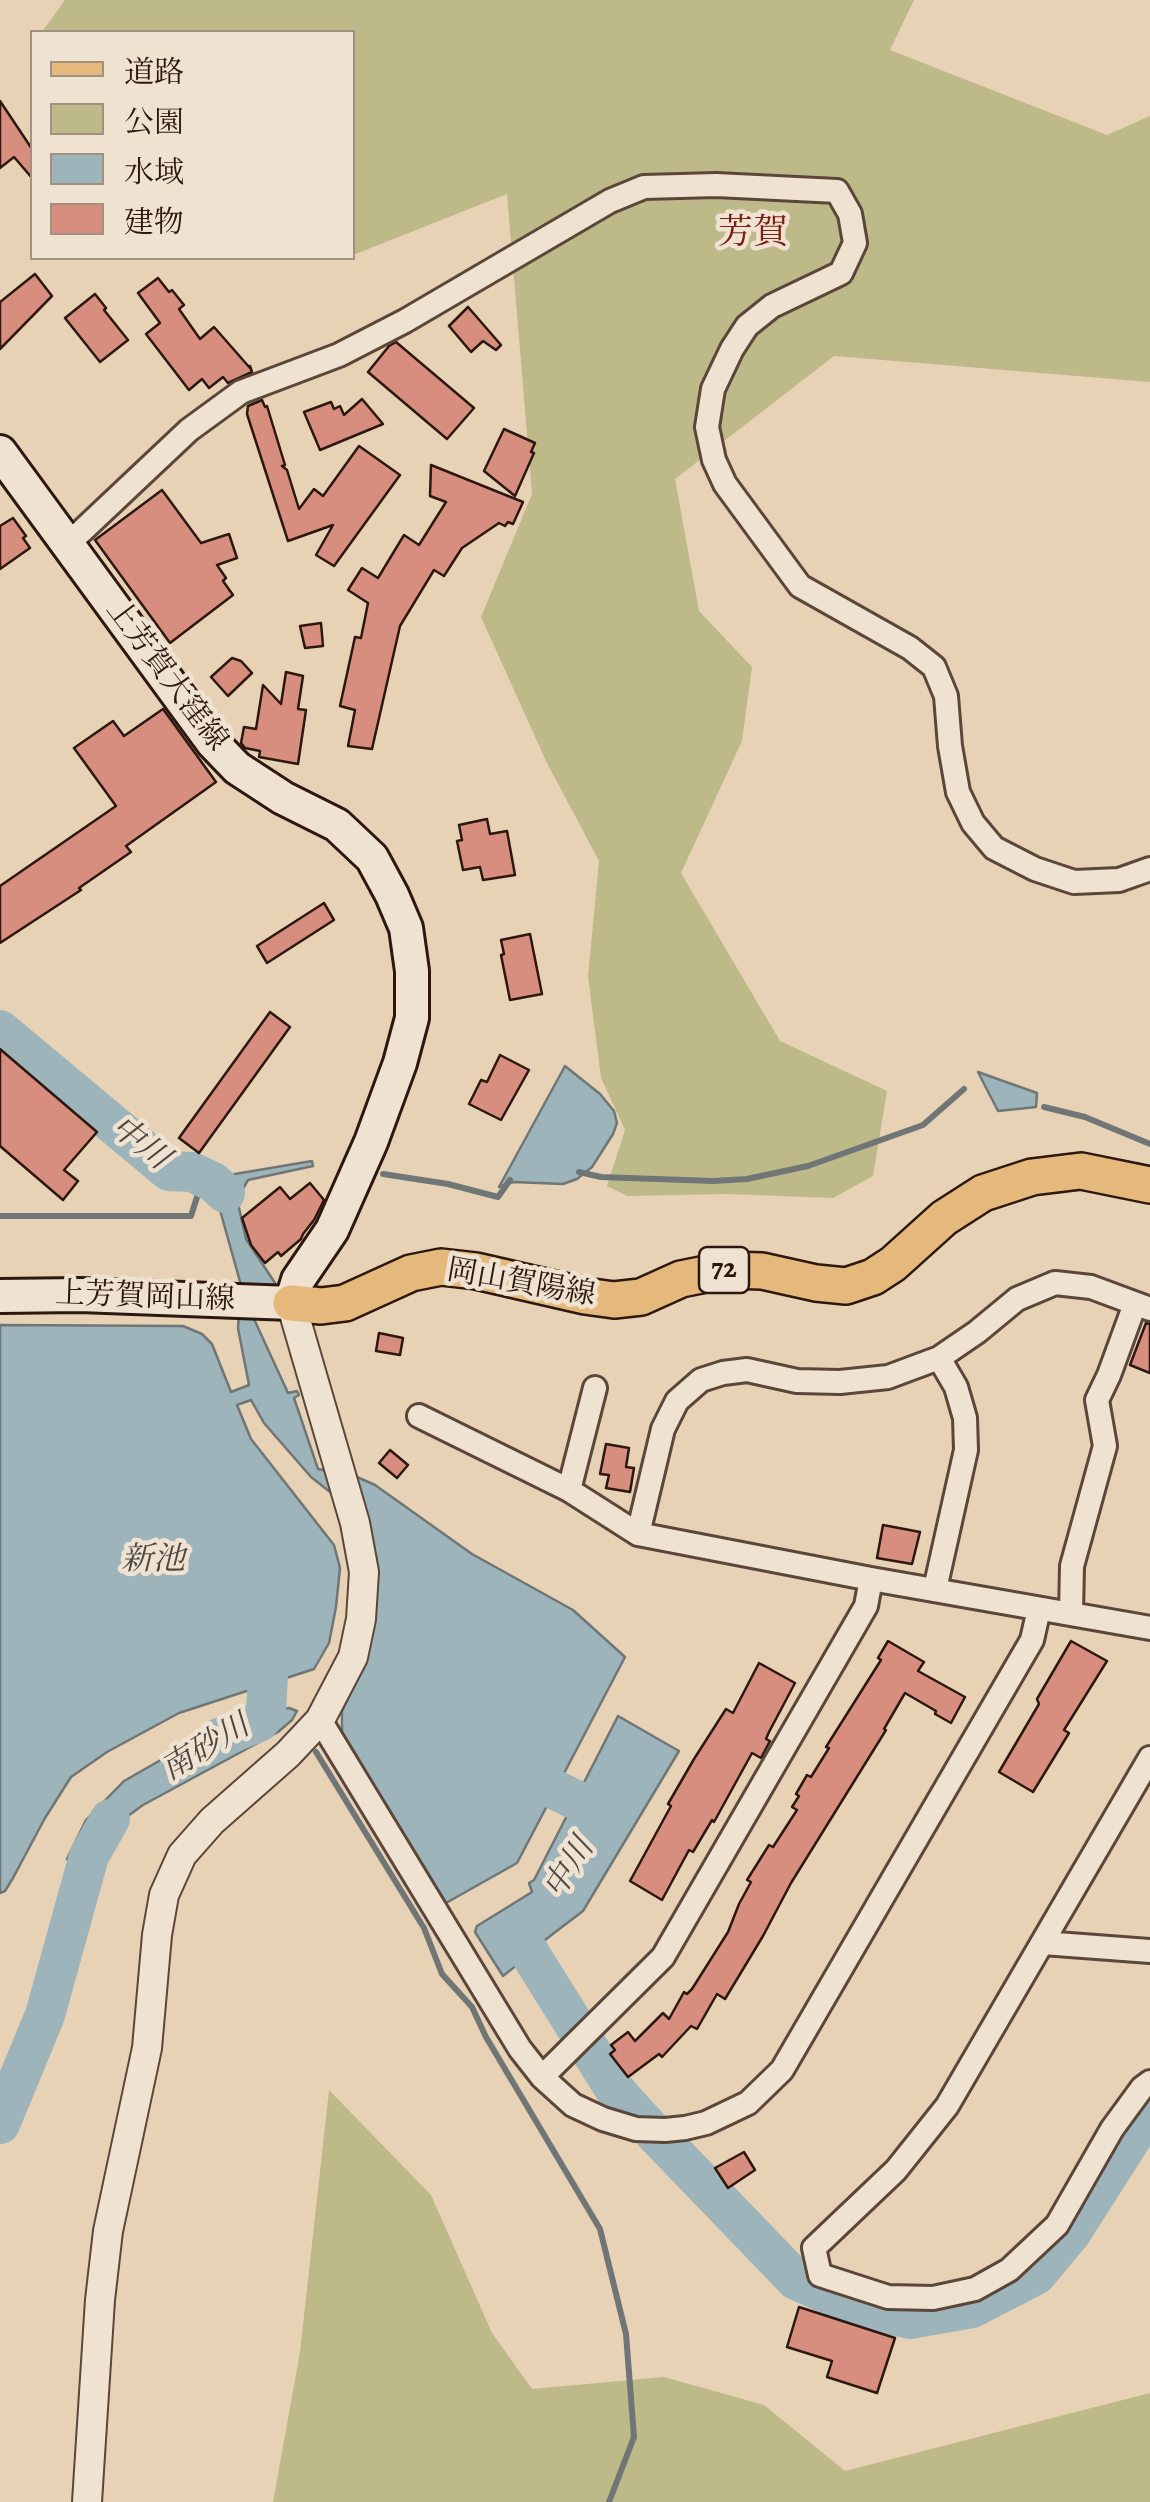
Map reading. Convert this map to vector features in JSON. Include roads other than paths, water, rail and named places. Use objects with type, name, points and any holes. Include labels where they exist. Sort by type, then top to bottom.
[{"type":"main road","name":"上芳賀大窪線","points":[[0,452],[213,743],[237,768],[337,825],[372,858],[406,928],[412,971],[412,1018],[400,1062],[371,1142],[332,1230],[284,1302]]},
{"type":"main road","name":"岡山賀陽線","points":[[284,1302],[321,1306],[345,1303],[411,1273],[441,1267],[614,1300],[641,1297],[681,1279],[726,1270],[762,1271],[846,1286],[873,1277],[893,1264],[944,1218],[983,1193],[1032,1176],[1081,1172],[1146,1185]]},
{"type":"main road","name":"上芳賀岡山線","points":[[0,1296],[80,1294],[284,1302]]},
{"type":"street","points":[[68,544],[189,430],[241,392],[339,355],[405,321],[610,200],[644,186],[716,185],[838,192],[850,214],[855,243],[840,273],[772,306],[747,326],[713,389],[707,428],[714,460],[725,484],[800,586],[910,648],[934,667],[946,696],[958,792],[972,823],[994,848],[1035,869],[1074,882],[1119,880],[1150,869]]},
{"type":"street","points":[[638,1534],[664,1429],[678,1400],[702,1380],[746,1370],[797,1382],[888,1377],[938,1358],[978,1332],[1017,1299],[1054,1283],[1091,1287],[1142,1306],[1096,1400],[1105,1446],[1072,1566],[1071,1613]]},
{"type":"street","points":[[87,2502],[98,2318],[108,2231],[147,2048],[164,1895],[182,1854],[320,1720],[353,1657],[360,1619],[364,1572],[349,1502],[284,1302]]},
{"type":"street","points":[[935,1589],[966,1450],[965,1418],[956,1387],[938,1358]]},
{"type":"street","points":[[569,1490],[594,1388]]},
{"type":"street","points":[[419,1416],[569,1490],[638,1534],[1150,1628]]},
{"type":"street","points":[[542,2076],[663,1956],[866,1606],[871,1579]]},
{"type":"street","points":[[320,1720],[520,2050],[573,2105],[636,2129],[666,2130],[706,2123],[748,2103],[782,2070],[1032,1640],[1039,1610]]},
{"type":"street","points":[[1150,1758],[947,2106],[896,2170],[814,2248],[820,2275],[888,2298],[932,2298],[975,2289],[1008,2270],[1058,2226],[1112,2129],[1150,2082]]},
{"type":"street","points":[[1043,1943],[1150,1950]]},
{"type":"water","points":[[565,1066],[600,1094],[614,1111],[617,1123],[613,1134],[592,1167],[577,1179],[563,1184],[513,1182],[499,1187]]},
{"type":"water","points":[[978,1072],[1037,1093],[1036,1107],[998,1111]]},
{"type":"water","name":"新池","points":[[206,1161],[229,1175],[312,1161],[313,1166],[248,1180],[237,1199],[246,1239],[275,1283],[275,1290],[254,1319],[288,1393],[297,1391],[299,1395],[294,1398],[318,1469],[375,1485],[472,1554],[573,1610],[625,1657],[517,1863],[446,1903],[342,1738],[342,1711],[367,1656],[377,1587],[364,1505],[330,1492],[311,1477],[264,1423],[251,1400],[237,1405],[251,1439],[334,1545],[340,1568],[329,1643],[314,1669],[179,1713],[107,1752],[71,1777],[13,1878],[0,1893],[0,1325],[183,1326],[202,1334],[212,1344],[231,1392],[249,1385],[238,1328],[241,1285],[216,1196],[193,1177],[171,1178],[191,1166],[200,1170]]},
{"type":"water","points":[[289,1708],[297,1711],[278,1732],[143,1805],[121,1821],[109,1841],[104,1871],[67,1859],[86,1820],[124,1781],[201,1737]]},
{"type":"water","points":[[618,1716],[679,1751],[583,1911],[541,1943],[541,1959],[532,1966],[523,1960],[503,1976],[475,1932],[477,1926],[532,1892],[529,1883],[534,1880]]},
{"type":"waterway","name":"中川","points":[[0,1030],[169,1171],[192,1172],[225,1193]]},
{"type":"waterway","points":[[579,1172],[601,1177],[713,1181],[747,1179],[808,1166],[923,1125],[964,1089]]},
{"type":"waterway","points":[[1044,1107],[1085,1117],[1150,1144]]},
{"type":"waterway","points":[[383,1174],[498,1197],[510,1180]]},
{"type":"waterway","points":[[0,1216],[191,1216],[203,1178]]},
{"type":"waterway","name":"南砂川","points":[[219,1738],[259,1722],[266,1712],[268,1675],[258,1631]]},
{"type":"waterway","name":"中川","points":[[525,1749],[547,1786],[603,1813],[593,1832]]},
{"type":"waterway","points":[[316,1752],[424,1928],[442,1974],[472,2007],[600,2229],[626,2334],[634,2437],[609,2502]]},
{"type":"waterway","name":"南砂川","points":[[0,2124],[45,2015],[89,1856],[110,1819]]},
{"type":"waterway","name":"中川","points":[[529,1923],[517,1933],[615,2090],[796,2280],[861,2309],[910,2319],[972,2308],[1036,2275],[1071,2233],[1150,2109]]},
{"type":"district","name":"芳賀","points":[[753,234]]}]
